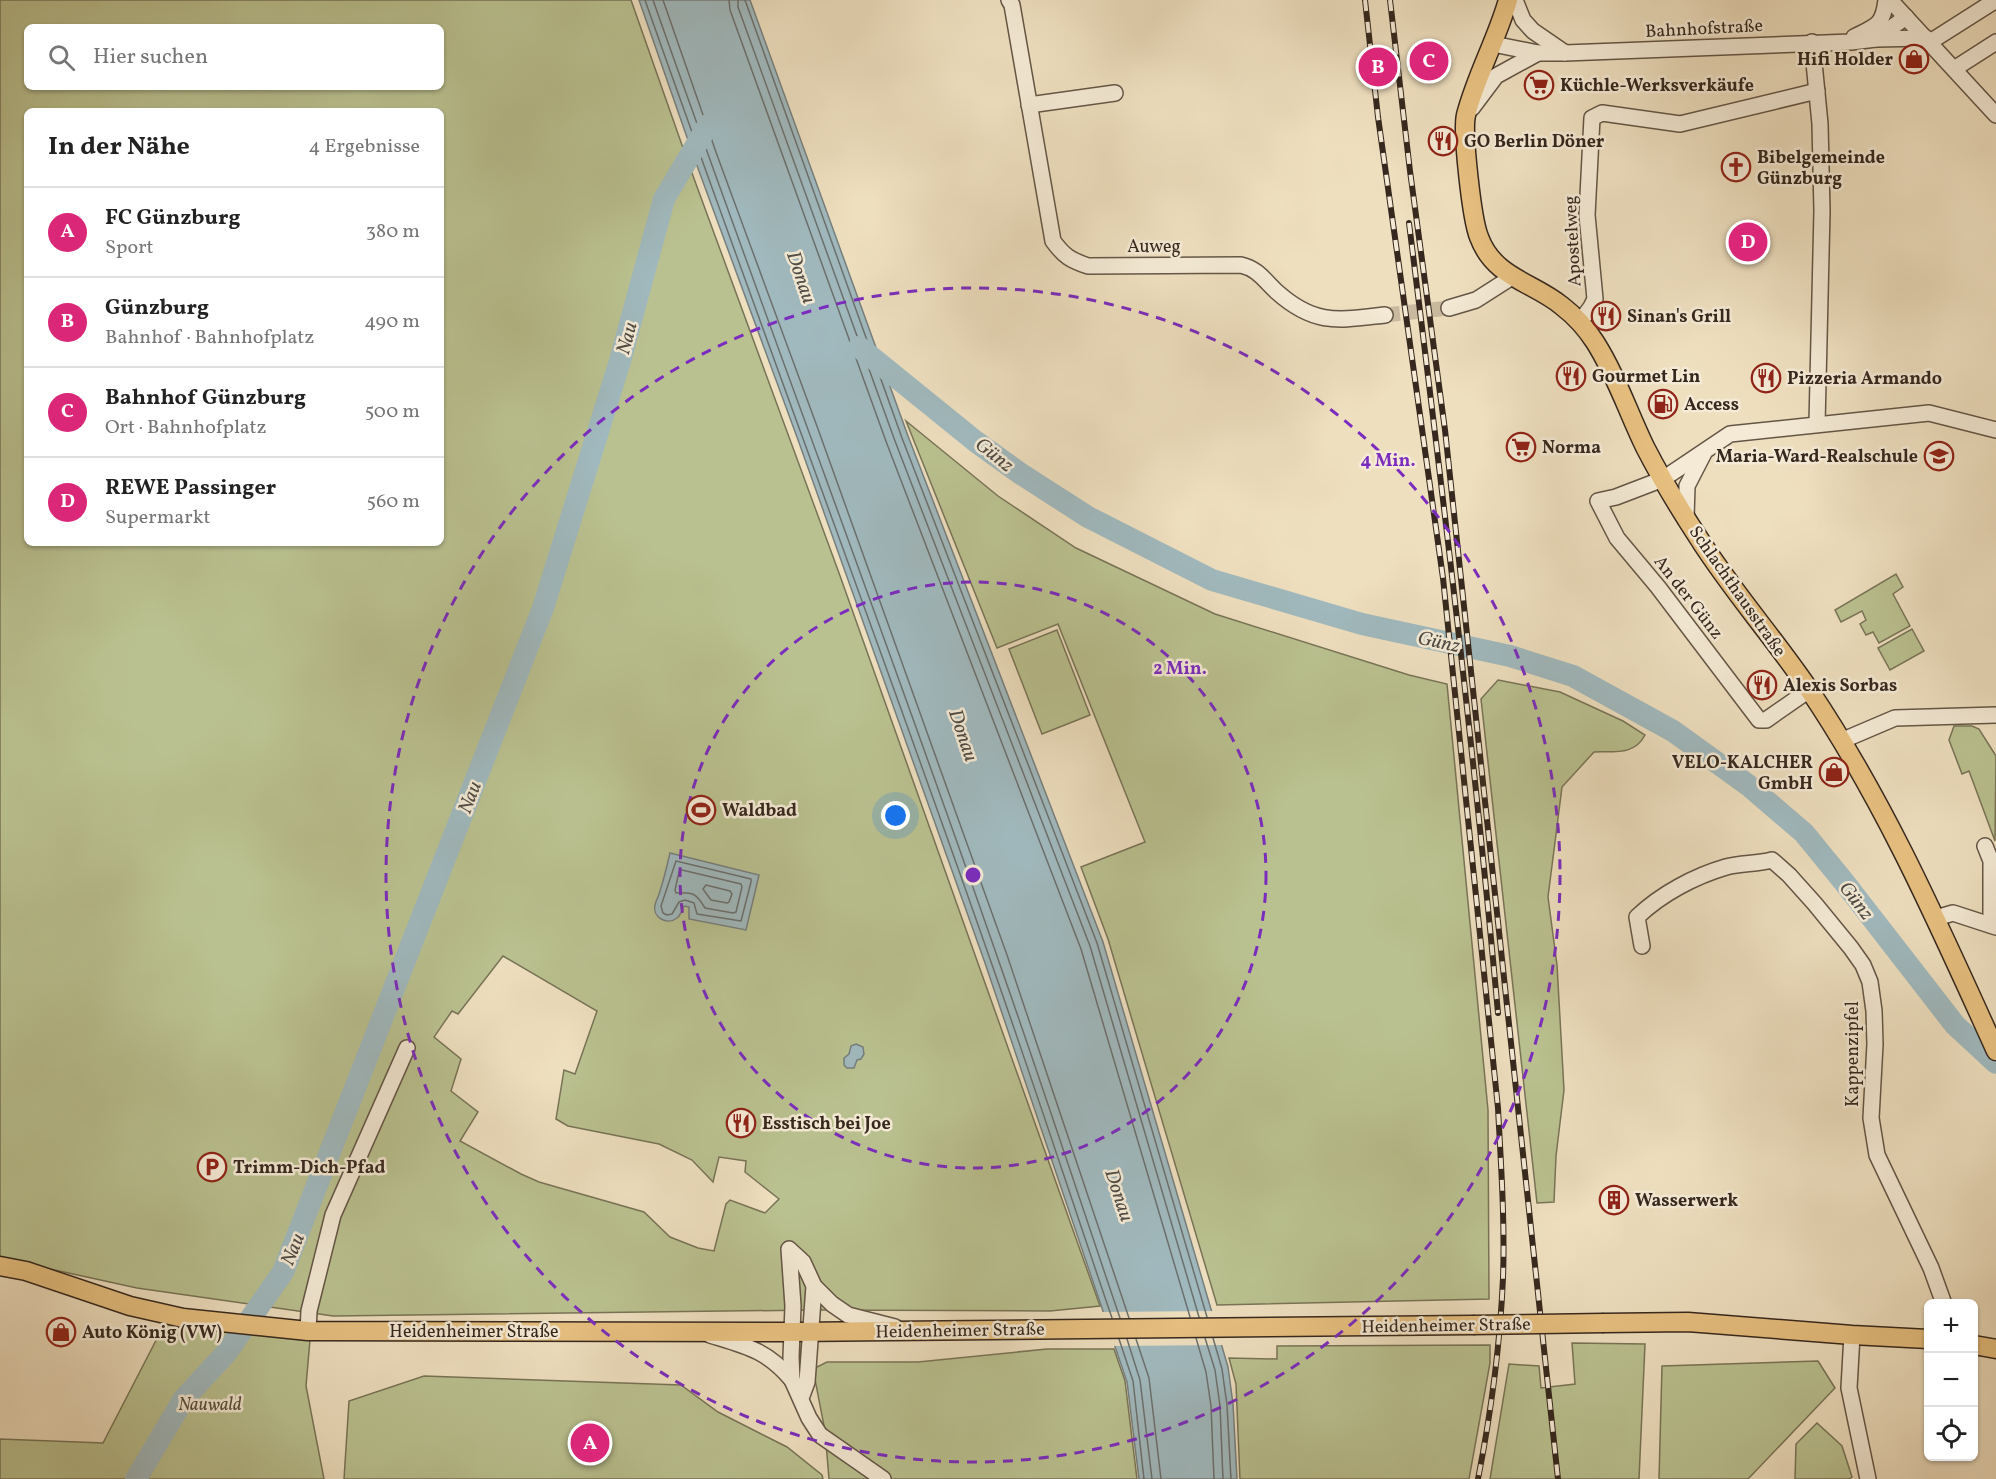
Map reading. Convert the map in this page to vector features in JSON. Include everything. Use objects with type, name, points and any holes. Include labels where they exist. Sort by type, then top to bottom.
[{"type":"main road","points":[[1465,118],[1508,0]]},
{"type":"main road","name":"Schlachthausstraße","points":[[1465,118],[1474,217],[1479,238],[1488,253],[1512,277],[1561,304],[1580,322],[1604,358],[1646,447],[1700,541],[1809,690],[1876,800],[1939,926],[1996,1051]]},
{"type":"main road","name":"Heidenheimer Straße","points":[[0,1266],[26,1271],[130,1306],[183,1318],[308,1331],[802,1332],[1688,1322],[1924,1339]]},
{"type":"main road","points":[[1978,1346],[1996,1348]]},
{"type":"street","name":"Auweg","points":[[1009,0],[1012,5],[1053,241],[1063,254],[1071,260],[1088,266],[1241,265],[1251,267],[1258,272],[1274,289],[1300,309],[1321,317],[1338,320],[1385,315]]},
{"type":"street","points":[[1515,0],[1523,20],[1533,31],[1565,53]]},
{"type":"street","points":[[1888,0],[1996,115]]},
{"type":"street","name":"Bahnhofstraße","points":[[1845,42],[1876,27],[1883,18],[1888,0]]},
{"type":"street","points":[[1928,40],[1996,0]]},
{"type":"street","points":[[1876,39],[1906,17]]},
{"type":"street","name":"Bahnhofstraße","points":[[1492,44],[1538,54],[1876,39],[1928,40]]},
{"type":"street","points":[[1812,42],[1820,124],[1822,211],[1817,424]]},
{"type":"street","points":[[1954,69],[1996,42]]},
{"type":"street","name":"Bahnhofstraße","points":[[1465,118],[1496,76],[1538,54]]},
{"type":"street","name":"Apostelweg","points":[[1580,322],[1595,298],[1587,215],[1592,118],[1602,113],[1680,124],[1817,91]]},
{"type":"street","points":[[1029,105],[1115,93]]},
{"type":"street","points":[[1449,308],[1476,300],[1512,277]]},
{"type":"street","points":[[1663,479],[1730,434],[1929,413],[1996,430]]},
{"type":"street","points":[[1686,518],[1687,486],[1704,452]]},
{"type":"street","name":"An der Günz","points":[[1663,479],[1616,498],[1598,501],[1617,538],[1658,587],[1759,720],[1766,720],[1809,690]]},
{"type":"street","points":[[1841,741],[1895,718],[1996,715]]},
{"type":"street","points":[[1939,926],[1953,913],[1993,926],[1990,861],[1985,846]]},
{"type":"street","name":"Kappenzipfel","points":[[1642,946],[1637,917],[1677,888],[1728,867],[1772,860],[1789,875],[1821,912],[1863,965],[1870,982],[1875,1044],[1871,1118],[1877,1155],[1933,1273],[1942,1299]]},
{"type":"street","points":[[308,1331],[309,1311],[333,1215],[406,1048]]},
{"type":"street","points":[[801,1398],[807,1382],[802,1332],[789,1250],[803,1262],[814,1286],[832,1304],[848,1315],[910,1330]]},
{"type":"street","points":[[792,1380],[791,1357],[802,1332],[814,1286]]},
{"type":"street","points":[[698,1332],[750,1347],[779,1364],[792,1380],[809,1418],[820,1435],[883,1479]]},
{"type":"street","points":[[1852,1335],[1849,1388],[1868,1479]]},
{"type":"green space","points":[[0,0],[631,0],[839,573],[1100,1306],[1050,1311],[812,1310],[333,1316],[137,1288],[0,1258]],"holes":[[[503,956],[597,1011],[575,1074],[564,1070],[556,1119],[568,1126],[659,1144],[692,1160],[713,1182],[719,1157],[746,1161],[745,1172],[779,1199],[765,1213],[730,1200],[726,1204],[714,1251],[698,1248],[670,1237],[644,1212],[539,1182],[460,1141],[478,1112],[451,1091],[461,1059],[434,1037],[452,1011],[458,1014]]]},
{"type":"green space","points":[[906,421],[998,496],[1076,548],[1215,614],[1409,675],[1447,684],[1488,1110],[1489,1299],[1217,1305],[1108,939],[1081,867],[1145,842],[1058,624],[997,648]]},
{"type":"green space","points":[[1896,574],[1903,587],[1893,594],[1910,626],[1879,643],[1873,632],[1866,635],[1860,624],[1866,620],[1862,611],[1841,622],[1835,610]]},
{"type":"green space","points":[[1912,629],[1924,651],[1890,670],[1878,648]]},
{"type":"green space","points":[[1057,630],[1090,715],[1042,734],[1009,649]]},
{"type":"green space","points":[[1498,680],[1560,692],[1623,721],[1645,735],[1635,746],[1623,751],[1594,752],[1562,787],[1548,897],[1557,965],[1564,1090],[1556,1156],[1554,1202],[1537,1203],[1481,699]]},
{"type":"green space","points":[[1954,726],[1972,726],[1979,729],[1996,756],[1995,841],[1969,771],[1962,774],[1949,740]]},
{"type":"green space","name":"Nauwald","points":[[165,1323],[310,1340],[306,1386],[324,1479],[0,1479],[0,1439],[103,1443]]},
{"type":"green space","points":[[1572,1343],[1645,1344],[1639,1479],[1490,1479],[1509,1364],[1539,1366],[1541,1388],[1575,1384]]},
{"type":"green space","points":[[1490,1345],[1490,1363],[1469,1479],[1240,1479],[1236,1384],[1229,1358],[1277,1359],[1277,1346]]},
{"type":"green space","points":[[1047,1349],[1114,1349],[1125,1381],[1137,1479],[829,1479],[825,1431],[813,1369],[827,1362],[918,1362]]},
{"type":"green space","points":[[1818,1361],[1835,1388],[1748,1479],[1659,1479],[1662,1366]]},
{"type":"green space","points":[[424,1376],[681,1385],[718,1412],[787,1447],[822,1475],[823,1479],[344,1479],[349,1401]]},
{"type":"green space","points":[[1817,1423],[1842,1446],[1852,1477],[1849,1479],[1795,1479],[1796,1444]]},
{"type":"water","name":"Donau","points":[[639,0],[750,0],[908,436],[1103,942],[1228,1367],[1233,1404],[1237,1479],[1139,1479],[1127,1382],[985,963]]},
{"type":"water","points":[[670,853],[759,875],[746,930],[689,919],[689,907],[684,906],[680,915],[673,920],[665,921],[658,916],[655,905]]},
{"type":"water","points":[[856,1044],[863,1047],[864,1054],[861,1059],[857,1060],[854,1068],[847,1068],[844,1065],[844,1058],[849,1054],[851,1046]]},
{"type":"pier","points":[[1215,1311],[1225,1345],[1112,1346],[1100,1312]]},
{"type":"waterway","name":"Nau","points":[[136,1479],[183,1400],[227,1352],[283,1272],[543,608],[620,361],[664,199],[708,125]]},
{"type":"waterway","name":"Günz","points":[[859,347],[975,441],[1021,474],[1088,517],[1212,580],[1362,624],[1510,656],[1573,676],[1673,731],[1748,785],[1804,833],[1955,1025],[1996,1063]]},
{"type":"tunnel","points":[[1385,315],[1449,308]]},
{"type":"railway","points":[[1365,0],[1378,117],[1443,578],[1498,1108],[1503,1215],[1503,1278],[1494,1379],[1478,1479]]},
{"type":"railway","points":[[1390,0],[1410,171],[1445,430],[1558,1479]]},
{"type":"railway","points":[[1409,223],[1457,618],[1498,1013]]},
{"type":"place","name":"Hifi Holder","points":[[1914,59]]},
{"type":"place","name":"Bahnhof Günzburg","points":[[1429,61]]},
{"type":"place","name":"Günzburg","points":[[1378,67]]},
{"type":"place","name":"Küchle-Werksverkäufe","points":[[1539,85]]},
{"type":"place","name":"GO Berlin Döner","points":[[1443,141]]},
{"type":"place","name":"Bibelgemeinde Günzburg","points":[[1736,167]]},
{"type":"place","name":"REWE Passinger","points":[[1748,242]]},
{"type":"place","name":"Sinan's Grill","points":[[1606,316]]},
{"type":"place","name":"Gourmet Lin","points":[[1571,376]]},
{"type":"place","name":"Pizzeria Armando","points":[[1766,378]]},
{"type":"place","name":"Access","points":[[1663,404]]},
{"type":"place","name":"Norma","points":[[1521,447]]},
{"type":"place","name":"Maria-Ward-Realschule","points":[[1939,456]]},
{"type":"place","name":"Alexis Sorbas","points":[[1762,685]]},
{"type":"place","name":"VELO-KALCHER GmbH","points":[[1834,772]]},
{"type":"place","name":"Waldbad","points":[[701,810]]},
{"type":"place","name":"Esstisch bei Joe","points":[[741,1123]]},
{"type":"place","name":"Trimm-Dich-Pfad","points":[[212,1167]]},
{"type":"place","name":"Wasserwerk","points":[[1614,1200]]},
{"type":"place","name":"Auto König (VW)","points":[[61,1332]]},
{"type":"place","name":"FC Günzburg","points":[[590,1443]]}]
